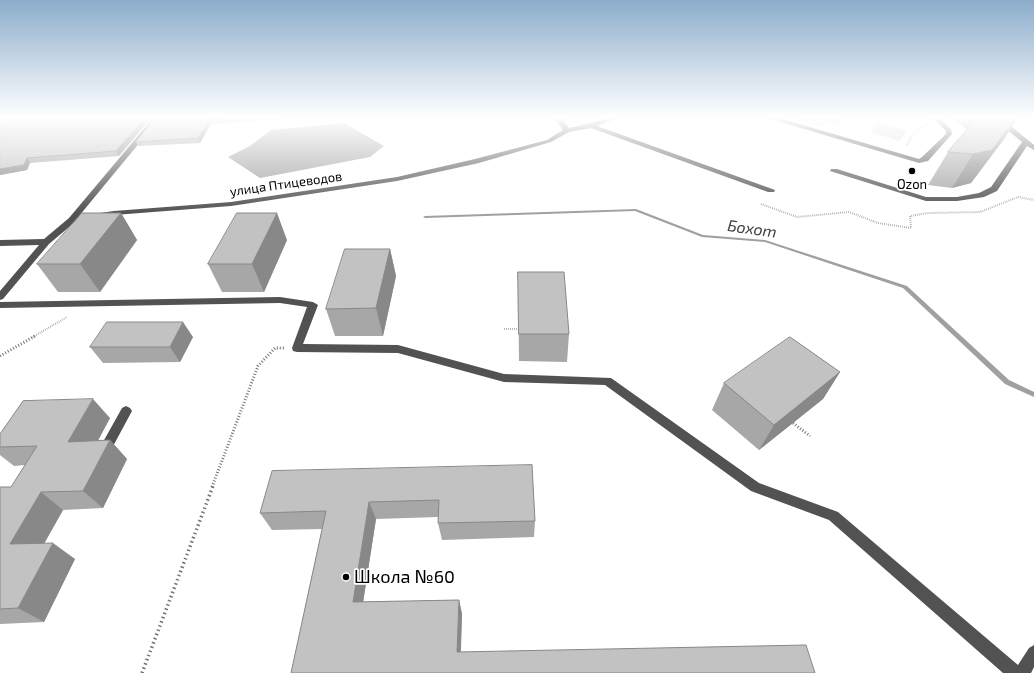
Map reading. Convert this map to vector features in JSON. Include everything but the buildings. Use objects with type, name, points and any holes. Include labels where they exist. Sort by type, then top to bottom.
[{"type":"street","points":[[0,297],[46,242],[72,220],[131,149]]},
{"type":"street","name":"улица Птицеводов","points":[[72,220],[114,213],[231,204],[397,179],[476,161],[518,149]]},
{"type":"street","points":[[656,149],[770,190]]},
{"type":"street","points":[[877,149],[919,161],[925,159],[934,149]]},
{"type":"street","points":[[834,171],[926,199],[957,199],[981,195],[994,189],[1021,149]]},
{"type":"street","points":[[0,243],[46,242]]},
{"type":"street","points":[[0,305],[280,300],[313,305],[297,348],[398,349],[504,378],[607,381],[755,486],[833,516],[1015,673]]},
{"type":"street","points":[[108,446],[126,411]]},
{"type":"street","points":[[1022,673],[1034,653]]},
{"type":"path","points":[[900,156],[904,149]]},
{"type":"path","points":[[761,204],[797,217],[849,212],[878,223],[910,228],[910,216],[928,213],[980,212],[1018,197],[1034,200]]},
{"type":"path","points":[[0,356],[93,303]]},
{"type":"path","points":[[504,329],[518,328]]},
{"type":"path","points":[[142,673],[258,366],[275,348],[297,348]]},
{"type":"path","points":[[793,423],[810,436]]},
{"type":"shaded area","points":[[243,149],[380,149],[370,157],[260,178],[228,157]]},
{"type":"waterway","name":"Бохот","points":[[425,217],[636,210],[702,236],[765,241],[905,287],[1007,382],[1034,395]]},
{"type":"place","name":"Ozon","points":[[912,171]]},
{"type":"place","name":"Школа №60","points":[[346,577]]}]
